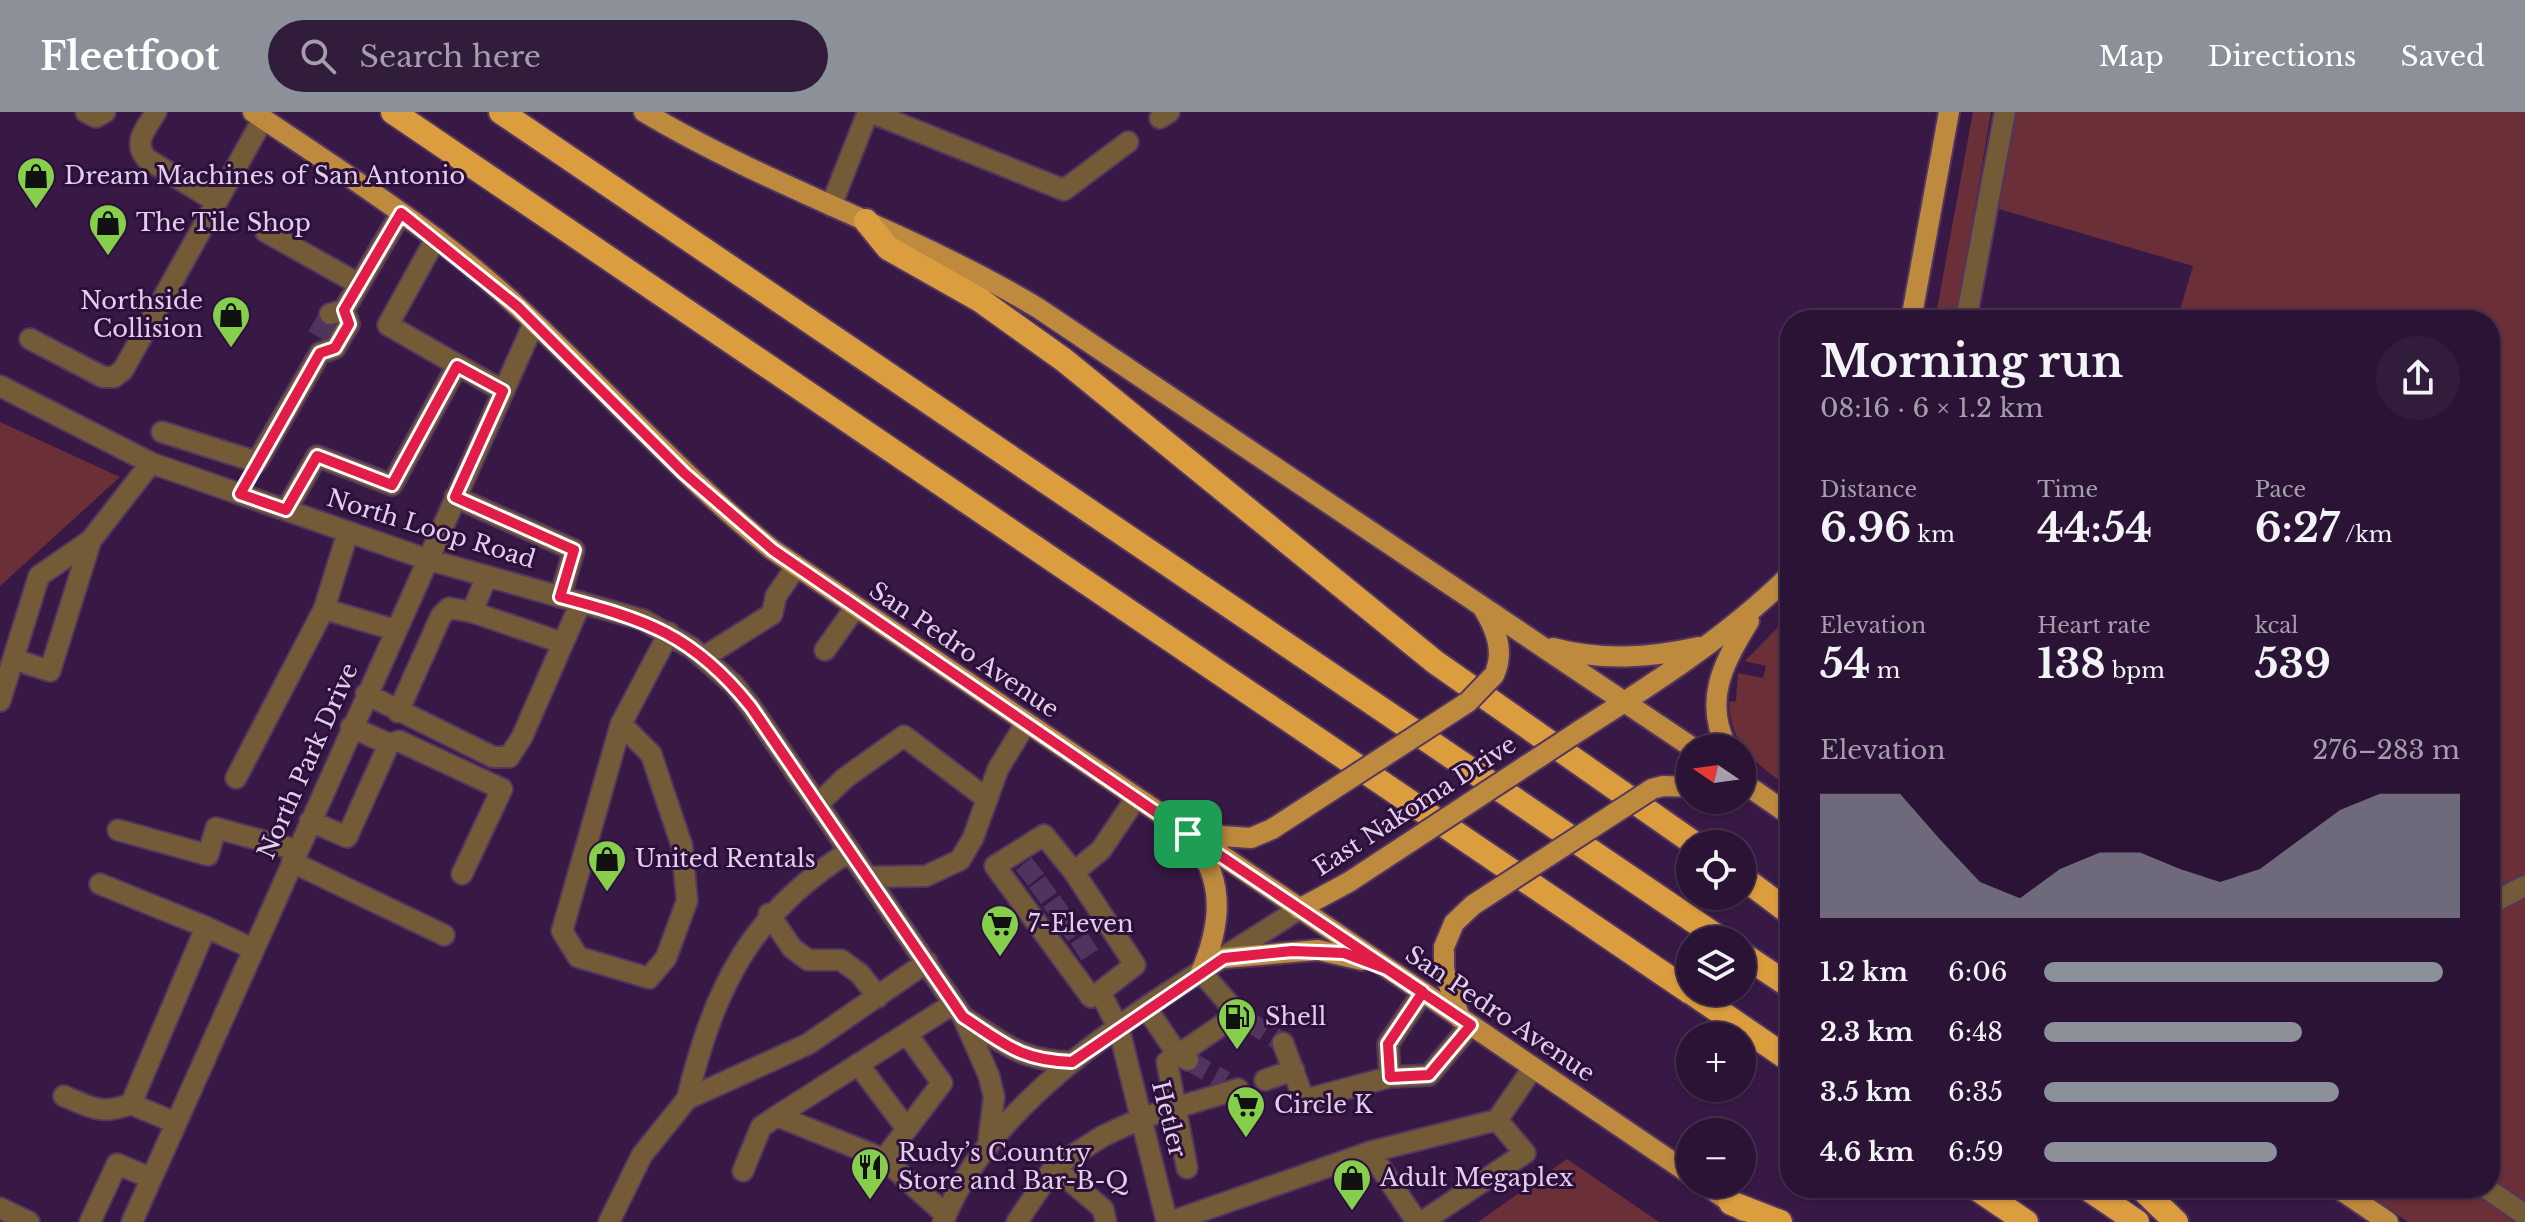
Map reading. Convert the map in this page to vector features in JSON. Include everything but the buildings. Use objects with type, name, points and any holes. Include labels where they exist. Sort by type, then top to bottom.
[{"type":"highway","points":[[393,112],[1676,983]]},
{"type":"highway","points":[[501,112],[1701,926]]},
{"type":"highway","points":[[866,221],[888,248],[980,300],[1055,353],[1435,662],[1676,831]]},
{"type":"highway","points":[[1756,888],[1780,906]]},
{"type":"highway","points":[[1756,963],[1780,979]]},
{"type":"highway","points":[[1711,1006],[1780,1053]]},
{"type":"highway","points":[[1991,1198],[2026,1222]]},
{"type":"highway","points":[[2102,1198],[2137,1222]]},
{"type":"highway","points":[[2151,1198],[2176,1222]]},
{"type":"highway","points":[[1731,1203],[1780,1222]]},
{"type":"main road","points":[[644,112],[736,164],[970,270],[1038,308],[1676,736]]},
{"type":"main road","points":[[1913,310],[1949,112]]},
{"type":"main road","name":"San Pedro Avenue","points":[[258,116],[436,238],[534,323],[713,500],[796,567],[1676,1165]]},
{"type":"main road","name":"East Nakoma Drive","points":[[1299,909],[1349,882],[1626,702],[1710,644],[1780,585]]},
{"type":"main road","points":[[1188,834],[1235,839],[1251,838],[1272,829],[1468,702],[1494,675],[1499,660],[1499,646],[1482,607]]},
{"type":"main road","points":[[1722,734],[1714,709],[1717,684],[1725,660],[1757,607]]},
{"type":"main road","points":[[1535,643],[1609,657],[1662,655],[1710,644]]},
{"type":"main road","points":[[1756,785],[1772,803]]},
{"type":"main road","points":[[1466,1022],[1444,970],[1444,947],[1450,929],[1465,911],[1652,789],[1676,788]]},
{"type":"main road","points":[[1756,792],[1780,808]]},
{"type":"main road","points":[[1756,800],[1772,803]]},
{"type":"main road","points":[[1188,834],[1213,871],[1218,897],[1215,933],[1201,972]]},
{"type":"main road","points":[[1224,958],[1329,951],[1387,969]]},
{"type":"main road","points":[[1724,1198],[1760,1222]]},
{"type":"main road","points":[[2353,1198],[2388,1222]]},
{"type":"street","points":[[86,112],[96,117],[105,112]]},
{"type":"street","points":[[156,112],[139,142],[140,151],[147,159],[215,201]]},
{"type":"street","points":[[831,206],[869,112],[1064,190],[1128,142]]},
{"type":"street","points":[[1968,310],[2005,112]]},
{"type":"street","points":[[30,339],[103,377],[114,377],[123,370],[258,116]]},
{"type":"street","points":[[240,494],[319,345],[335,348],[349,324],[337,312],[359,284],[401,213]]},
{"type":"street","points":[[266,232],[359,284]]},
{"type":"street","points":[[436,238],[388,325],[503,391]]},
{"type":"street","name":"North Park Drive","points":[[132,1222],[534,323]]},
{"type":"street","points":[[286,510],[317,456],[392,485],[457,366]]},
{"type":"street","name":"North Loop Road","points":[[0,386],[151,463],[426,559],[643,620],[704,657],[751,707],[958,1010],[989,1076],[994,1097],[988,1146]]},
{"type":"street","points":[[162,432],[257,462]]},
{"type":"street","points":[[0,701],[39,576],[91,540],[151,463]]},
{"type":"street","points":[[455,497],[574,550],[560,597]]},
{"type":"street","points":[[236,778],[324,609],[348,532]]},
{"type":"street","points":[[13,659],[50,671],[91,540]]},
{"type":"street","points":[[704,657],[772,614],[776,596],[796,567]]},
{"type":"street","points":[[472,612],[487,576]]},
{"type":"street","points":[[366,694],[493,757],[509,757],[522,737],[581,602]]},
{"type":"street","points":[[398,712],[441,616],[449,608],[472,612],[563,643]]},
{"type":"street","points":[[825,650],[855,608]]},
{"type":"street","points":[[324,609],[395,630]]},
{"type":"street","points":[[621,724],[651,754],[682,846],[687,901],[666,958],[649,978],[578,957],[562,931],[621,724],[669,633]]},
{"type":"street","points":[[869,877],[926,876],[960,860],[998,769],[1026,723]]},
{"type":"street","points":[[351,727],[389,744],[399,741],[502,789],[462,874]]},
{"type":"street","points":[[818,804],[845,778],[904,736],[987,799]]},
{"type":"street","points":[[310,821],[347,837],[389,744]]},
{"type":"street","points":[[1071,882],[1101,850],[1136,798]]},
{"type":"street","points":[[118,830],[208,855],[216,828],[294,856],[444,935]]},
{"type":"street","points":[[1044,835],[1049,857],[1071,882],[1104,934],[1135,965],[1091,997],[1070,956],[1016,882],[995,866],[1044,835]]},
{"type":"street","points":[[609,1222],[642,1155],[687,1099],[701,1043],[737,963],[769,914],[813,874],[850,851]]},
{"type":"street","points":[[100,884],[253,949]]},
{"type":"street","points":[[2500,899],[2525,886]]},
{"type":"street","name":"East Nakoma Drive","points":[[945,1218],[988,1146],[1043,1086],[1147,1009],[1299,909]]},
{"type":"street","points":[[769,914],[792,948],[808,960],[841,960],[860,974],[878,997]]},
{"type":"street","points":[[131,1104],[206,927]]},
{"type":"street","points":[[687,1099],[808,1044],[927,962]]},
{"type":"street","points":[[1187,1168],[1167,1062],[1183,1058],[1243,1018],[1201,972]]},
{"type":"street","name":"Hetler","points":[[1100,992],[1119,1029],[1168,1222]]},
{"type":"street","points":[[1390,1077],[1388,1044],[1423,992]]},
{"type":"street","points":[[1147,1009],[1183,1058]]},
{"type":"street","points":[[743,1171],[761,1127],[907,1034],[958,1010]]},
{"type":"street","name":"North Loop Road","points":[[958,1010],[1011,1051],[1047,1061],[1072,1062]]},
{"type":"street","points":[[1283,1043],[1304,1100],[1390,1077],[1429,1075],[1466,1022]]},
{"type":"street","points":[[884,1159],[942,1083],[907,1034]]},
{"type":"street","points":[[858,1064],[907,1129]]},
{"type":"street","points":[[1168,1222],[1216,1213],[1370,1152],[1497,1120],[1533,1068]]},
{"type":"street","points":[[1265,1080],[1294,1070]]},
{"type":"street","points":[[1017,1222],[1054,1167],[1103,1136],[1142,1118],[1238,1089],[1225,1081]]},
{"type":"street","points":[[64,1096],[94,1109],[110,1112],[131,1104],[176,1123]]},
{"type":"street","points":[[777,1116],[884,1159],[945,1218]]},
{"type":"street","points":[[1370,1152],[1420,1222],[1525,1153],[1497,1120]]},
{"type":"street","points":[[90,1222],[117,1164],[151,1178]]},
{"type":"street","points":[[1054,1167],[1103,1209],[1106,1222]]},
{"type":"street","points":[[2500,1198],[2525,1215]]},
{"type":"street","points":[[0,1208],[29,1222]]},
{"type":"shaded area","points":[[1973,112],[1991,112],[1958,310],[1937,310]]},
{"type":"shaded area","points":[[2016,112],[2525,112],[2525,1206],[2500,1188],[2500,310],[2180,310],[2193,266],[1999,209]]},
{"type":"shaded area","points":[[0,422],[120,477],[0,586]]},
{"type":"shaded area","points":[[1780,625],[1780,781],[1756,762],[1756,734],[1736,734],[1729,702],[1736,701],[1738,673],[1763,678],[1766,666],[1745,661]]},
{"type":"shaded area","points":[[1567,1159],[1659,1222],[1478,1222]]},
{"type":"shaded area","points":[[2373,1198],[2487,1198],[2522,1222],[2408,1222]]},
{"type":"tunnel","points":[[317,336],[330,314]]},
{"type":"tunnel","points":[[1022,878],[1041,863]]},
{"type":"tunnel","points":[[1035,896],[1055,881]]},
{"type":"tunnel","points":[[1049,915],[1069,901]]},
{"type":"tunnel","points":[[1062,933],[1082,919]]},
{"type":"tunnel","points":[[1076,952],[1096,939]]},
{"type":"tunnel","points":[[1248,1021],[1283,1043]]},
{"type":"tunnel","points":[[1189,1061],[1225,1081]]},
{"type":"place","name":"Dream Machines of San Antonio","points":[[36,210]]},
{"type":"place","name":"The Tile Shop","points":[[108,257]]},
{"type":"place","name":"Northside Collision","points":[[231,349]]},
{"type":"place","name":"United Rentals","points":[[607,893]]},
{"type":"place","name":"7-Eleven","points":[[1000,958]]},
{"type":"place","name":"Shell","points":[[1237,1051]]},
{"type":"place","name":"Circle K","points":[[1246,1139]]},
{"type":"place","name":"Rudy’s Country Store and Bar-B-Q","points":[[870,1201]]},
{"type":"place","name":"Adult Megaplex","points":[[1352,1212]]},
{"type":"route","points":[[1188,834],[773,550],[684,473],[518,307],[461,258],[401,213],[344,310],[349,324],[335,348],[320,353],[240,494],[286,510],[317,456],[392,485],[457,366],[503,391],[455,497],[574,550],[560,597],[643,620],[669,633],[714,665],[751,707],[963,1017],[1011,1051],[1047,1061],[1072,1062],[1224,958],[1292,951],[1344,953],[1387,969],[1423,992],[1471,1025],[1429,1075],[1390,1077],[1388,1044],[1423,992],[1188,834]]}]
